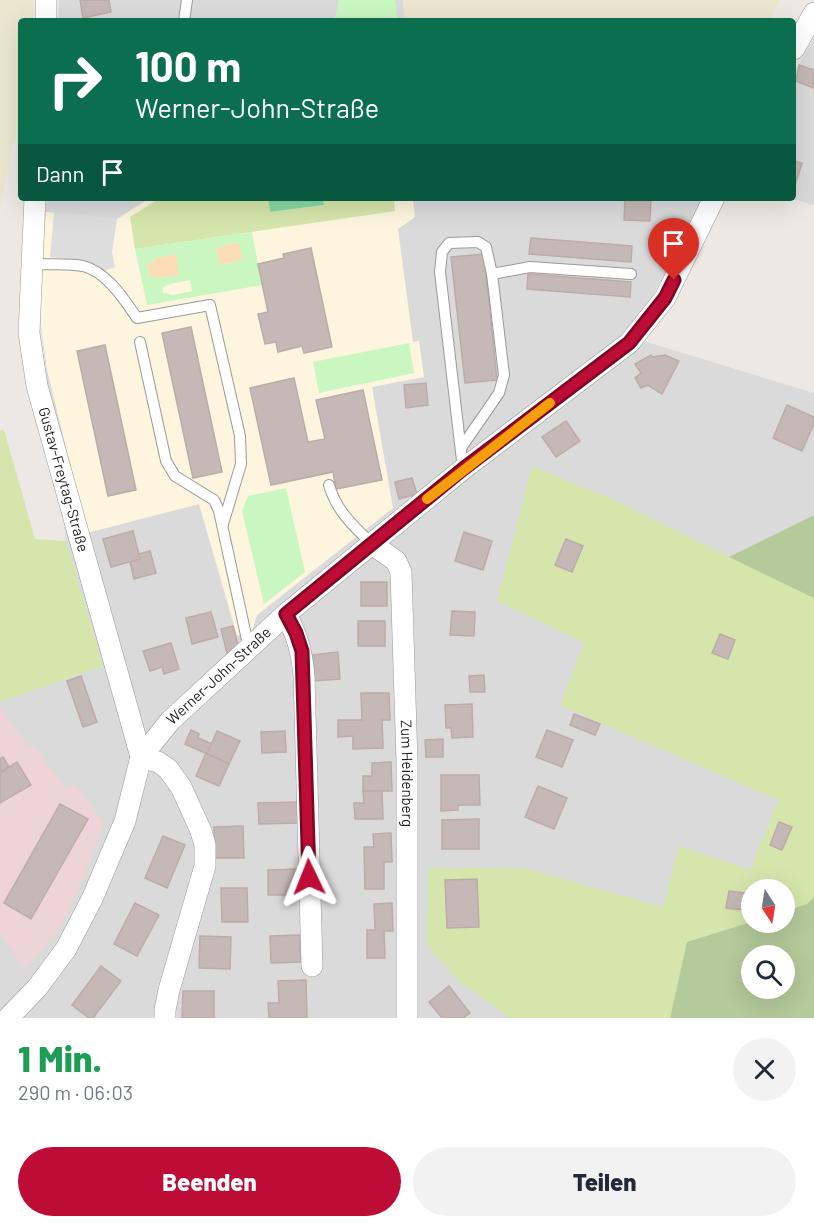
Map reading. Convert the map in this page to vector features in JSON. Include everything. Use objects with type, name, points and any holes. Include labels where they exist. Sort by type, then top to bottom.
[{"type":"street","points":[[46,0],[46,18]]},
{"type":"street","points":[[796,45],[814,13]]},
{"type":"street","name":"Gustav-Freytag-Straße","points":[[35,201],[28,333],[40,401],[141,757]]},
{"type":"street","name":"Werner-John-Straße","points":[[8,1018],[37,988],[66,949],[92,899],[125,821],[141,757],[170,721],[286,614],[463,469],[629,343],[665,298],[713,201]]},
{"type":"street","name":"Zum Heidenberg","points":[[372,544],[396,561],[401,572],[407,762],[407,1018]]},
{"type":"street","points":[[286,614],[302,651],[304,676],[312,966]]},
{"type":"street","points":[[141,757],[158,762],[168,769],[181,787],[205,845],[205,866],[169,990],[165,1018]]},
{"type":"lane","points":[[184,18],[187,0]]},
{"type":"lane","points":[[461,448],[499,393],[504,375],[492,274],[486,247],[478,242],[449,243],[442,252],[440,272],[463,469]]},
{"type":"lane","points":[[30,264],[83,266],[96,272],[124,299],[137,318],[210,305],[240,436],[241,464],[223,524]]},
{"type":"lane","points":[[492,274],[530,267],[631,274]]},
{"type":"lane","points":[[140,342],[166,461],[175,476],[214,500],[223,524],[249,649]]},
{"type":"lane","points":[[329,485],[332,499],[342,514],[372,544]]},
{"type":"shaded area","points":[[0,0],[33,0],[33,18],[18,18],[18,131],[12,146],[0,209]]},
{"type":"shaded area","points":[[59,0],[403,0],[405,18],[58,18]]},
{"type":"shaded area","points":[[403,0],[781,0],[771,18],[405,18]]},
{"type":"shaded area","points":[[814,38],[814,205],[796,200],[796,70]]},
{"type":"shaded area","points":[[47,201],[701,201],[652,297],[624,335],[814,393],[814,515],[730,557],[814,598],[814,897],[795,906],[795,879],[741,879],[741,925],[687,942],[670,1018],[0,1018],[0,702],[103,666],[66,541],[38,301]]},
{"type":"shaded area","points":[[145,201],[413,201],[415,217],[398,229],[413,342],[419,341],[424,377],[372,387],[393,508],[257,615],[252,631],[237,636],[199,504],[87,533],[47,370],[38,301],[46,212],[117,219]]},
{"type":"shaded area","points":[[54,212],[117,219],[112,253],[115,267],[104,271],[89,262],[50,257]]},
{"type":"shaded area","points":[[2,710],[29,747],[33,745],[66,789],[75,785],[104,822],[89,863],[60,927],[25,969],[0,933],[0,711]]},
{"type":"green space","points":[[339,0],[395,0],[398,18],[335,18]]},
{"type":"green space","points":[[155,201],[268,201],[270,212],[324,205],[323,201],[394,201],[395,211],[135,249],[130,217]]},
{"type":"green space","points":[[268,201],[323,201],[324,205],[270,212]]},
{"type":"green space","points":[[252,232],[262,285],[147,305],[135,249]],"holes":[[[238,242],[243,260],[220,265],[216,248]],[[176,254],[179,275],[159,278],[149,276],[147,265],[156,258]],[[190,280],[192,291],[173,295],[163,293],[162,288]]]},
{"type":"green space","points":[[409,343],[414,373],[319,393],[313,362]]},
{"type":"green space","points":[[0,430],[4,430],[35,539],[66,541],[103,666],[0,702]]},
{"type":"green space","points":[[532,466],[616,501],[814,598],[814,897],[807,904],[795,908],[795,879],[741,879],[741,925],[687,942],[670,1018],[510,1018],[460,982],[427,946],[428,868],[524,868],[663,907],[679,846],[750,870],[778,800],[560,705],[584,643],[497,601]]},
{"type":"green space","points":[[286,488],[305,572],[264,604],[242,511],[248,496]]},
{"type":"green space","points":[[814,515],[814,598],[729,557]]},
{"type":"green space","points":[[814,897],[814,1018],[670,1018],[687,942],[741,925],[741,933],[795,933],[795,908],[807,904]]},
{"type":"sand","points":[[239,242],[243,260],[220,265],[216,248]]},
{"type":"sand","points":[[176,254],[180,275],[159,278],[149,276],[147,265],[156,258]]},
{"type":"building","points":[[80,0],[109,0],[111,12],[83,18]]},
{"type":"building","points":[[799,65],[814,70],[813,88],[796,81]]},
{"type":"building","points":[[796,162],[802,163],[796,182]]},
{"type":"building","points":[[625,201],[651,201],[650,221],[624,220]]},
{"type":"building","points":[[531,238],[632,246],[631,262],[529,254]]},
{"type":"building","points":[[311,248],[332,347],[304,353],[302,346],[278,352],[276,342],[265,344],[258,314],[268,312],[258,264],[284,258],[283,254]]},
{"type":"building","points":[[484,254],[497,380],[465,383],[451,257]]},
{"type":"building","points":[[528,274],[631,282],[630,297],[527,289]]},
{"type":"building","points":[[191,327],[222,472],[193,478],[162,333]]},
{"type":"building","points":[[105,345],[136,490],[108,496],[77,351]]},
{"type":"building","points":[[651,355],[652,357],[665,355],[679,361],[662,394],[648,385],[641,388],[635,378],[641,373],[635,364]]},
{"type":"building","points":[[294,378],[308,442],[325,439],[316,400],[363,390],[382,480],[336,489],[333,472],[271,485],[250,388]]},
{"type":"building","points":[[426,383],[428,405],[406,408],[404,385]]},
{"type":"building","points":[[787,405],[814,417],[814,424],[802,451],[773,438]]},
{"type":"building","points":[[566,421],[580,441],[556,457],[542,437]]},
{"type":"building","points":[[412,478],[417,494],[399,499],[395,482]]},
{"type":"building","points":[[133,531],[140,559],[111,567],[103,539]]},
{"type":"building","points":[[464,532],[492,541],[483,570],[455,561]]},
{"type":"building","points":[[566,539],[583,546],[572,572],[555,565]]},
{"type":"building","points":[[150,551],[156,573],[134,579],[130,562],[140,559],[139,554]]},
{"type":"building","points":[[361,582],[387,582],[387,606],[361,606]]},
{"type":"building","points":[[452,611],[475,612],[474,636],[450,635]]},
{"type":"building","points":[[211,612],[218,637],[192,644],[186,618]]},
{"type":"building","points":[[358,621],[385,621],[385,646],[358,646]]},
{"type":"building","points":[[233,626],[238,645],[227,653],[221,629]]},
{"type":"building","points":[[720,634],[735,640],[728,659],[712,653]]},
{"type":"building","points":[[171,643],[179,669],[164,674],[162,667],[150,671],[143,651]]},
{"type":"building","points":[[338,652],[340,679],[314,681],[312,655]]},
{"type":"building","points":[[484,675],[485,692],[470,692],[469,676]]},
{"type":"building","points":[[81,676],[97,722],[83,727],[67,681]]},
{"type":"building","points":[[361,693],[389,693],[390,720],[382,720],[383,748],[353,749],[353,736],[338,737],[338,720],[362,720]]},
{"type":"building","points":[[472,704],[473,737],[452,738],[451,728],[446,728],[445,705]]},
{"type":"building","points":[[574,714],[600,724],[595,735],[570,725]]},
{"type":"building","points":[[191,730],[199,734],[198,738],[212,744],[207,754],[185,744]]},
{"type":"building","points":[[547,730],[573,740],[562,767],[536,757]]},
{"type":"building","points":[[217,731],[240,741],[229,764],[207,754]]},
{"type":"building","points":[[285,731],[286,752],[262,753],[261,732]]},
{"type":"building","points":[[443,739],[443,757],[426,757],[425,740]]},
{"type":"building","points":[[206,753],[229,764],[219,786],[196,776]]},
{"type":"building","points":[[3,757],[9,767],[0,773],[0,759]]},
{"type":"building","points":[[17,762],[31,785],[0,803],[0,773]]},
{"type":"building","points":[[391,762],[392,791],[363,791],[363,776],[372,776],[372,763]]},
{"type":"building","points":[[441,775],[479,775],[480,805],[458,805],[458,810],[441,811]]},
{"type":"building","points":[[538,786],[567,798],[554,829],[525,817]]},
{"type":"building","points":[[363,791],[382,791],[383,819],[355,819],[354,803],[364,803]]},
{"type":"building","points":[[300,802],[301,823],[259,824],[258,803]]},
{"type":"building","points":[[60,804],[88,819],[31,919],[4,903]]},
{"type":"building","points":[[479,819],[479,849],[442,849],[442,820]]},
{"type":"building","points":[[779,822],[792,827],[782,850],[770,845]]},
{"type":"building","points":[[243,826],[244,858],[215,858],[214,827]]},
{"type":"building","points":[[391,833],[392,862],[384,862],[384,889],[365,889],[364,847],[374,847],[373,834]]},
{"type":"building","points":[[163,836],[185,845],[167,888],[145,878]]},
{"type":"building","points":[[298,869],[298,895],[268,895],[268,870]]},
{"type":"building","points":[[477,879],[479,927],[447,928],[445,880]]},
{"type":"building","points":[[221,888],[247,888],[248,922],[222,922]]},
{"type":"building","points":[[729,891],[741,892],[741,910],[726,908]]},
{"type":"building","points":[[135,903],[159,915],[137,956],[114,944]]},
{"type":"building","points":[[392,903],[393,931],[384,931],[385,958],[367,958],[367,930],[375,930],[374,904]]},
{"type":"building","points":[[300,935],[301,962],[271,963],[270,936]]},
{"type":"building","points":[[200,936],[231,937],[230,969],[199,968]]},
{"type":"building","points":[[101,966],[121,981],[93,1018],[89,1018],[72,1005]]},
{"type":"building","points":[[306,980],[307,1018],[269,1018],[268,1003],[279,1003],[278,981]]},
{"type":"building","points":[[449,986],[470,1013],[463,1018],[442,1018],[429,1002]]},
{"type":"building","points":[[183,991],[214,991],[214,1018],[182,1018]]},
{"type":"slow traffic","points":[[427,499],[550,403]]},
{"type":"route","points":[[309,877],[302,651],[286,614],[463,469],[629,343],[665,298],[674,280]]}]
